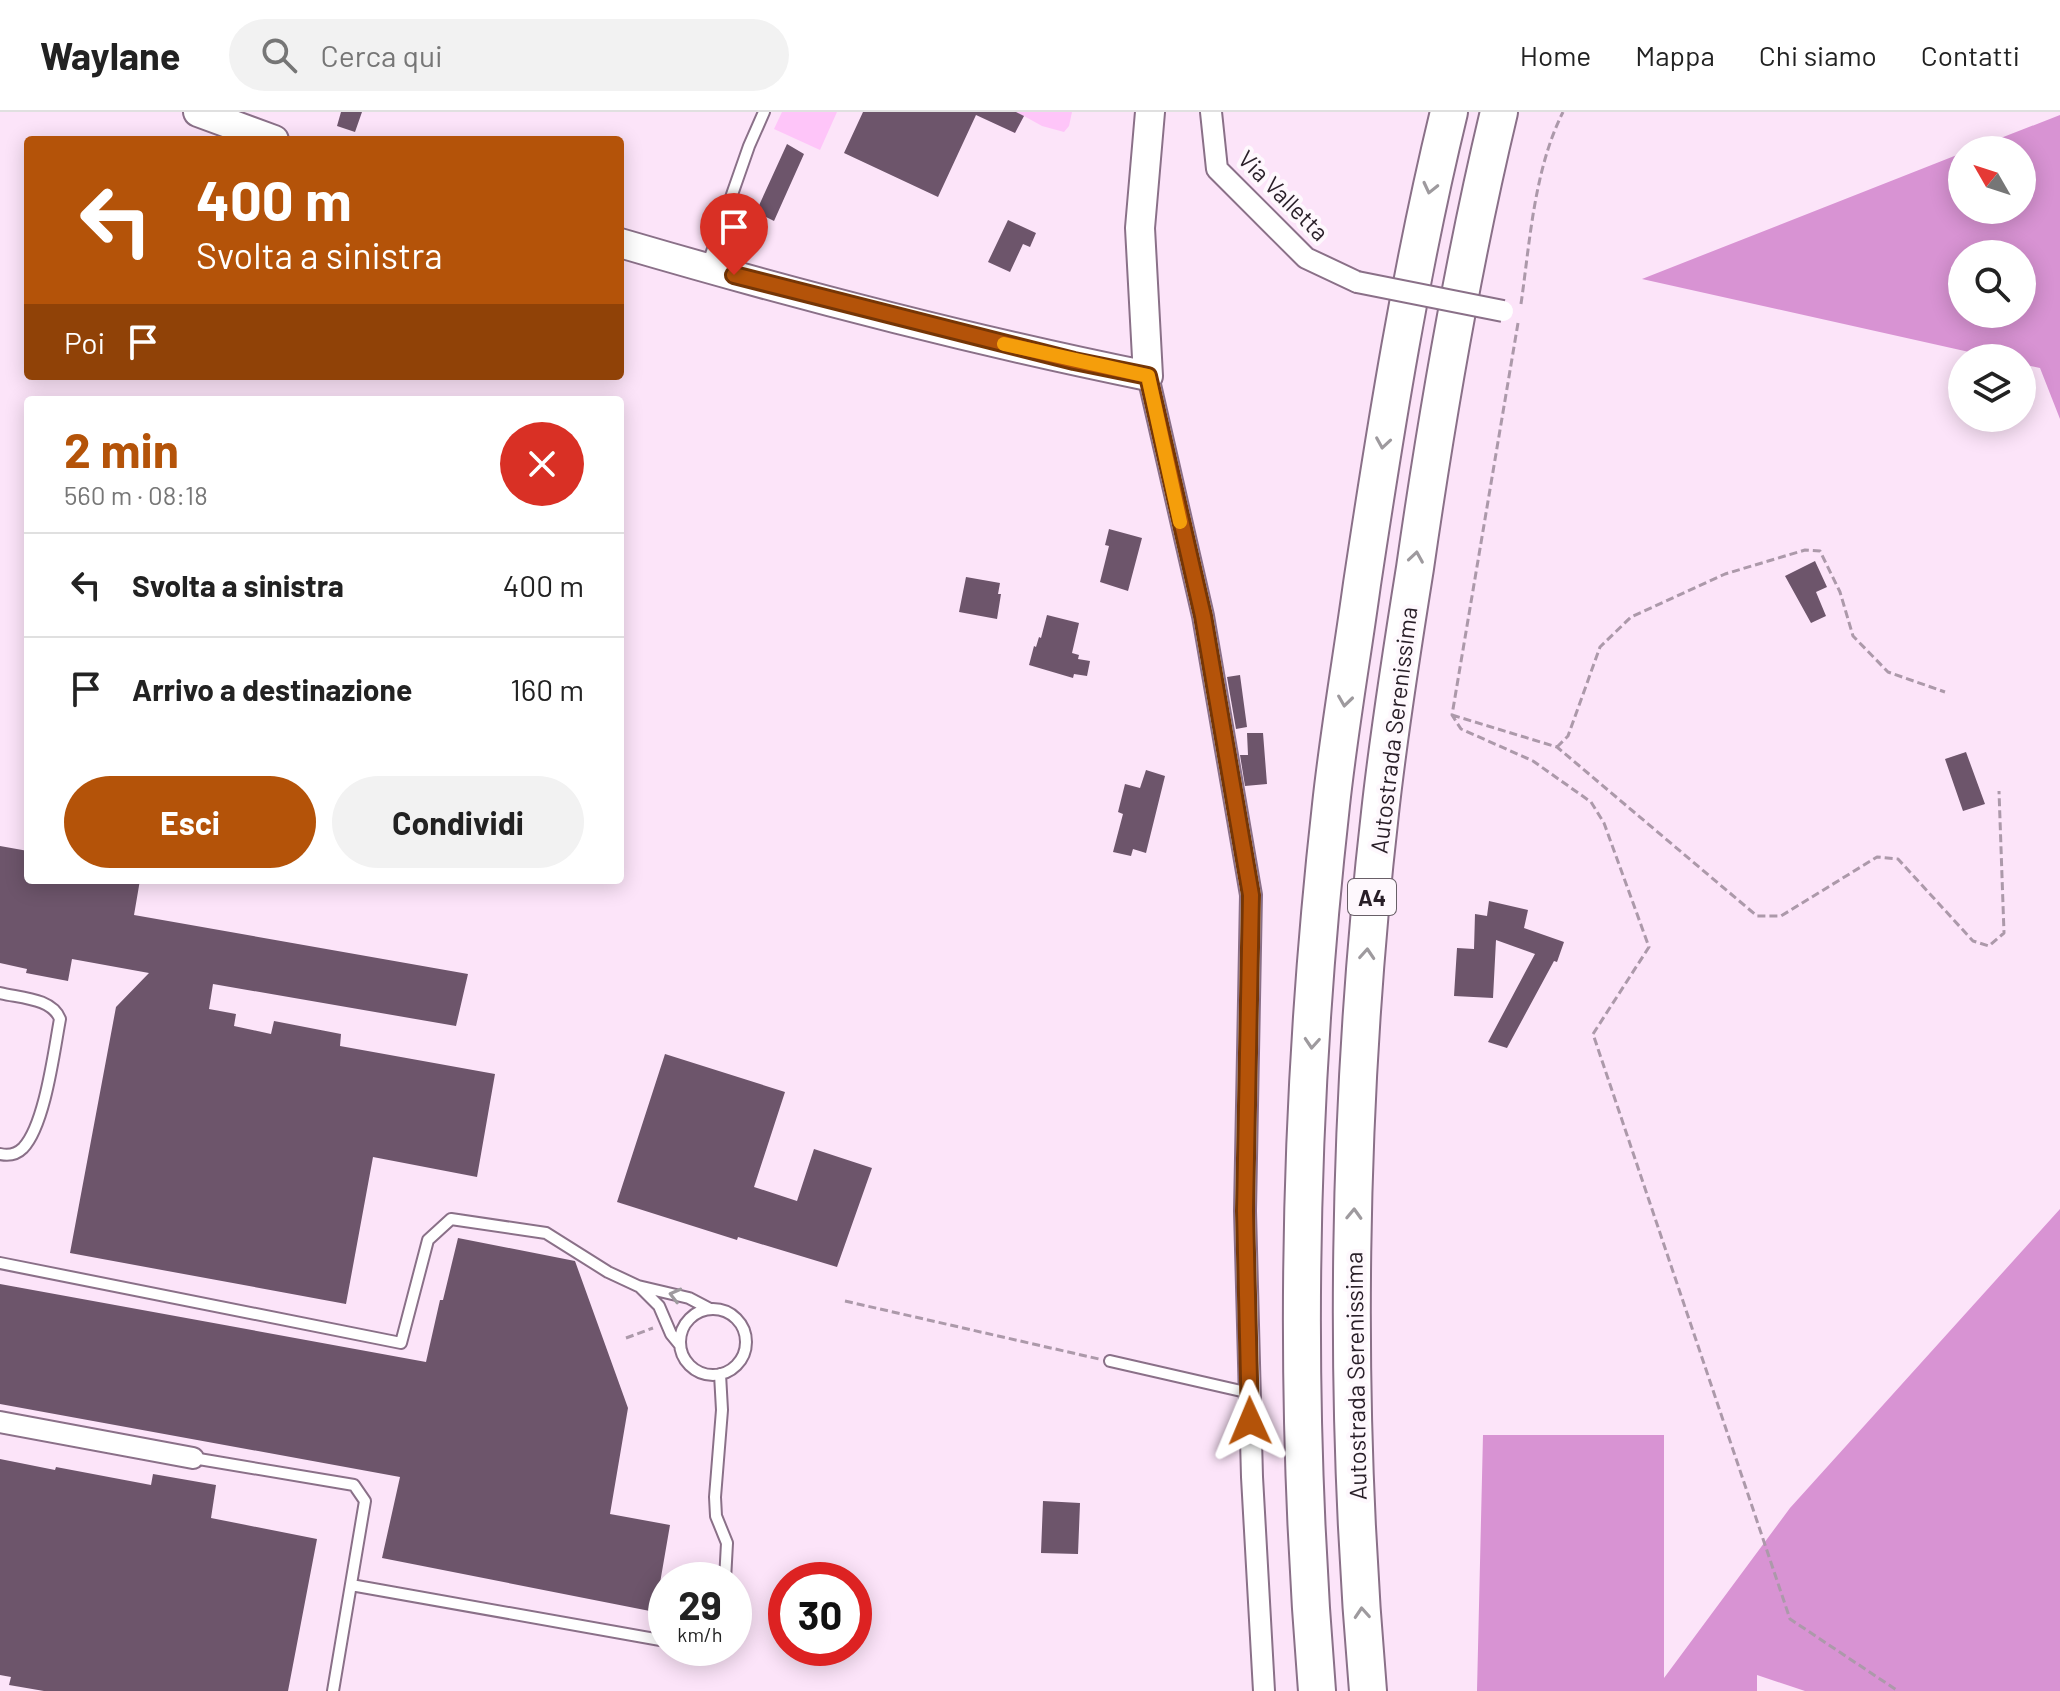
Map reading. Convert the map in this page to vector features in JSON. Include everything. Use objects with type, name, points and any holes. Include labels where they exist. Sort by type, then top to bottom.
[{"type":"highway","name":"Autostrada Serenissima","points":[[1317,1691],[1302,1421],[1302,1296],[1311,1051],[1321,922],[1331,805],[1383,443],[1424,216],[1449,112]]},
{"type":"highway","name":"Autostrada Serenissima","points":[[1368,1691],[1357,1539],[1351,1301],[1368,937],[1380,814],[1432,451],[1473,224],[1499,112]]},
{"type":"street","points":[[198,112],[263,136]]},
{"type":"street","points":[[1150,112],[1140,228],[1148,376],[1203,616],[1251,895],[1245,1211],[1252,1477],[1264,1691]]},
{"type":"street","name":"Via Valletta","points":[[1211,112],[1217,169],[1306,258],[1357,282],[1511,312]]},
{"type":"street","points":[[624,244],[706,268],[1074,361],[1148,376]]},
{"type":"street","points":[[0,1422],[193,1458]]},
{"type":"lane","points":[[706,268],[764,112]]},
{"type":"lane","points":[[0,993],[46,1004],[56,1009],[60,1019],[44,1098],[31,1138],[21,1151],[7,1156],[0,1154]]},
{"type":"lane","points":[[0,1263],[401,1343],[428,1240],[451,1219],[546,1233],[608,1272],[638,1286],[689,1298],[710,1309]]},
{"type":"lane","points":[[638,1286],[659,1306],[671,1334],[694,1369],[711,1375],[729,1371],[743,1357],[746,1337],[738,1319],[720,1309],[710,1309],[688,1321],[680,1346]]},
{"type":"lane","points":[[1110,1361],[1250,1393]]},
{"type":"lane","points":[[720,1374],[722,1410],[715,1497],[716,1516],[727,1543],[726,1562]]},
{"type":"lane","points":[[193,1458],[354,1485],[365,1501],[333,1691]]},
{"type":"lane","points":[[351,1585],[648,1638]]},
{"type":"path","points":[[1563,112],[1553,132],[1511,312],[1452,715],[1461,729],[1533,761],[1591,802],[1604,823],[1649,947],[1593,1034],[1790,1619],[1898,1691]]},
{"type":"path","points":[[1557,747],[1568,736],[1600,647],[1631,617],[1725,574],[1805,550],[1820,551],[1840,592],[1853,636],[1879,663],[1888,672],[1945,692]]},
{"type":"path","points":[[1452,715],[1557,747],[1757,916],[1781,916],[1877,857],[1898,859],[1973,941],[1989,946],[2004,933],[1999,791]]},
{"type":"path","points":[[845,1301],[1110,1361]]},
{"type":"shaded area","points":[[782,112],[837,112],[820,150],[774,129]]},
{"type":"shaded area","points":[[994,112],[1072,112],[1069,126],[1064,132],[1042,126],[1024,116],[1015,133],[990,121]]},
{"type":"shaded area","points":[[2060,115],[2060,419],[2040,368],[2036,367],[2036,344],[1948,344],[1948,347],[1642,279],[1948,159],[1948,224],[2036,224],[2036,136],[2006,136]]},
{"type":"shaded area","points":[[2060,1209],[2060,1691],[1805,1691],[1757,1675],[1757,1691],[1477,1691],[1483,1435],[1664,1435],[1664,1678],[1790,1508]]},
{"type":"building","points":[[341,112],[362,112],[355,132],[337,126]]},
{"type":"building","points":[[863,112],[1016,112],[1024,116],[1015,133],[976,115],[938,197],[844,153]]},
{"type":"building","points":[[787,144],[804,154],[774,221],[756,212]]},
{"type":"building","points":[[1008,220],[1036,233],[1030,247],[1023,244],[1010,272],[988,262]]},
{"type":"building","points":[[1109,529],[1142,538],[1128,591],[1100,582],[1109,546],[1105,545]]},
{"type":"building","points":[[1815,561],[1827,587],[1816,592],[1826,616],[1811,623],[1785,576]]},
{"type":"building","points":[[966,577],[1000,583],[997,619],[959,612]]},
{"type":"building","points":[[1047,615],[1079,623],[1072,653],[1079,655],[1078,659],[1090,661],[1087,676],[1074,674],[1073,678],[1029,665]]},
{"type":"building","points":[[1240,675],[1247,727],[1236,729],[1227,677]]},
{"type":"building","points":[[1247,733],[1263,733],[1267,784],[1245,786],[1240,755],[1248,755]]},
{"type":"building","points":[[1966,752],[1985,804],[1963,811],[1945,759]]},
{"type":"building","points":[[1146,770],[1165,776],[1146,853],[1133,849],[1131,856],[1113,852],[1123,814],[1118,812],[1125,784],[1140,788]]},
{"type":"building","points":[[0,846],[24,850],[24,884],[139,884],[134,915],[468,974],[456,1026],[213,984],[209,1009],[236,1014],[234,1026],[271,1034],[274,1021],[341,1034],[340,1046],[495,1074],[477,1177],[373,1157],[346,1304],[70,1253],[116,1007],[149,973],[72,959],[68,981],[26,973],[27,969],[0,963]]},
{"type":"building","points":[[1489,901],[1528,910],[1524,928],[1564,942],[1557,962],[1554,961],[1507,1048],[1488,1042],[1535,954],[1496,940],[1493,998],[1454,996],[1457,948],[1474,949],[1475,914],[1487,916]]},
{"type":"building","points":[[665,1054],[785,1092],[754,1187],[797,1201],[814,1149],[872,1168],[837,1267],[738,1237],[737,1240],[617,1202]]},
{"type":"building","points":[[458,1238],[575,1261],[628,1408],[610,1514],[670,1525],[664,1562],[648,1562],[648,1611],[382,1558],[400,1477],[0,1404],[0,1284],[426,1362],[440,1300],[443,1300]]},
{"type":"building","points":[[0,1459],[151,1485],[153,1474],[216,1485],[211,1518],[317,1539],[288,1691],[44,1691],[9,1685],[11,1677],[0,1675]]},
{"type":"building","points":[[1043,1501],[1080,1503],[1078,1554],[1041,1553]]},
{"type":"slow traffic","points":[[1004,344],[1148,376],[1180,522]]},
{"type":"route","points":[[734,275],[1074,361],[1148,376],[1203,616],[1251,895],[1245,1211],[1250,1421]]}]
